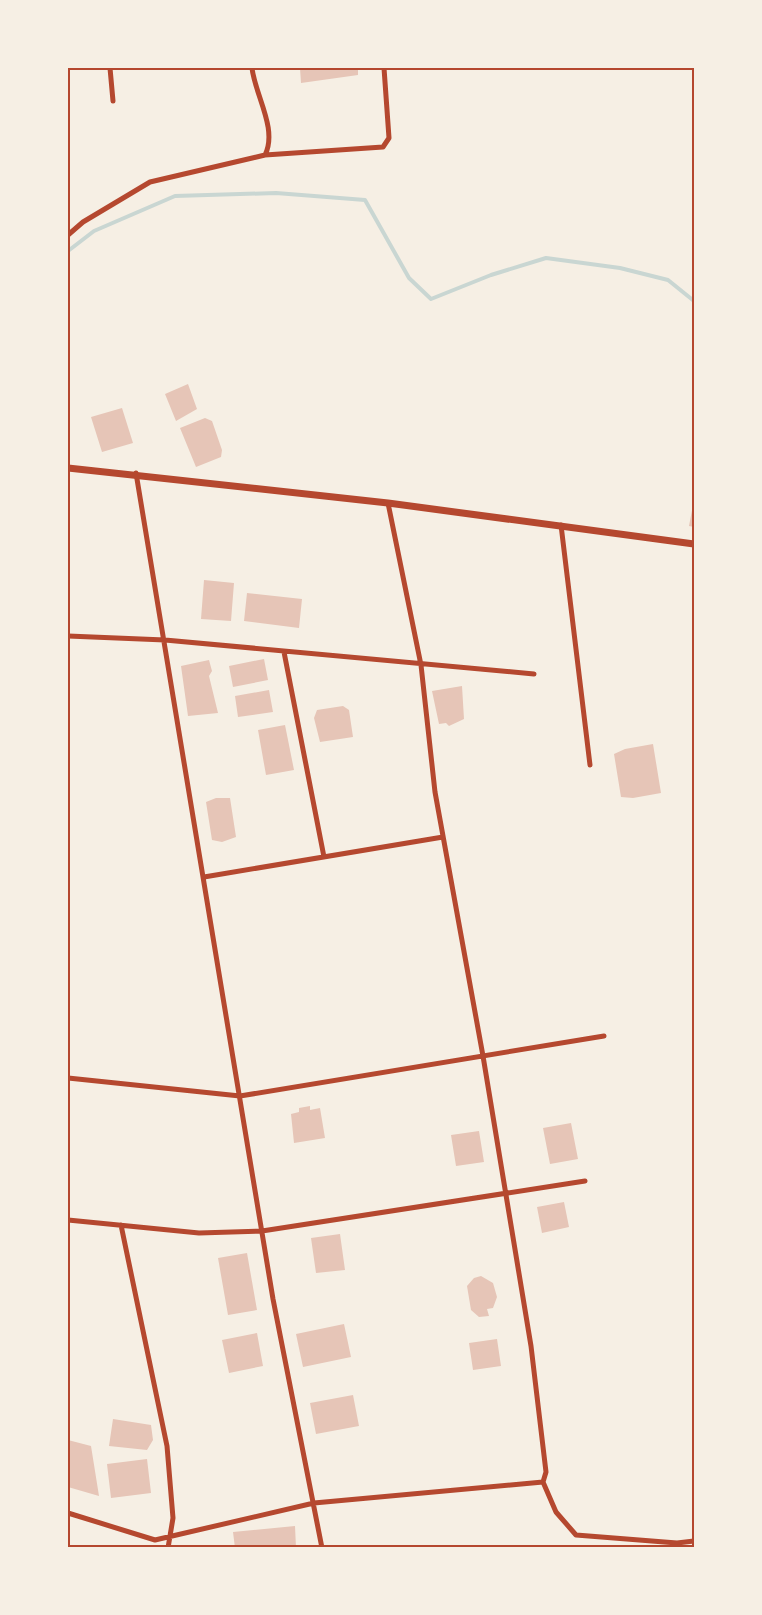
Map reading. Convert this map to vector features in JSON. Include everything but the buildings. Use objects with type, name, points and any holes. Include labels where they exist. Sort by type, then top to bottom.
[{"type":"street","points":[[110,68],[113,101]]},
{"type":"street","points":[[252,68],[266,123],[269,146],[265,155]]},
{"type":"street","points":[[68,235],[82,222],[150,183],[265,155],[383,147],[389,138],[384,68]]},
{"type":"street","points":[[68,468],[136,473],[561,524],[694,544]]},
{"type":"street","points":[[136,473],[262,1231],[322,1548]]},
{"type":"street","points":[[388,503],[421,664],[435,792],[483,1056],[533,1357],[546,1472],[543,1482],[556,1512],[576,1535],[677,1543],[694,1541]]},
{"type":"street","points":[[561,524],[590,765]]},
{"type":"street","points":[[68,636],[165,640],[534,674]]},
{"type":"street","points":[[284,652],[324,857]]},
{"type":"street","points":[[204,877],[443,837]]},
{"type":"street","points":[[68,1078],[240,1096],[604,1036]]},
{"type":"street","points":[[68,1220],[199,1233],[262,1231],[585,1181]]},
{"type":"street","points":[[121,1225],[167,1446],[172,1518],[168,1548]]},
{"type":"street","points":[[68,1513],[155,1540],[314,1503],[543,1482]]},
{"type":"waterway","points":[[68,251],[94,231],[175,196],[276,193],[365,200],[409,278],[431,299],[491,275],[546,258],[620,268],[668,280],[694,301]]}]
